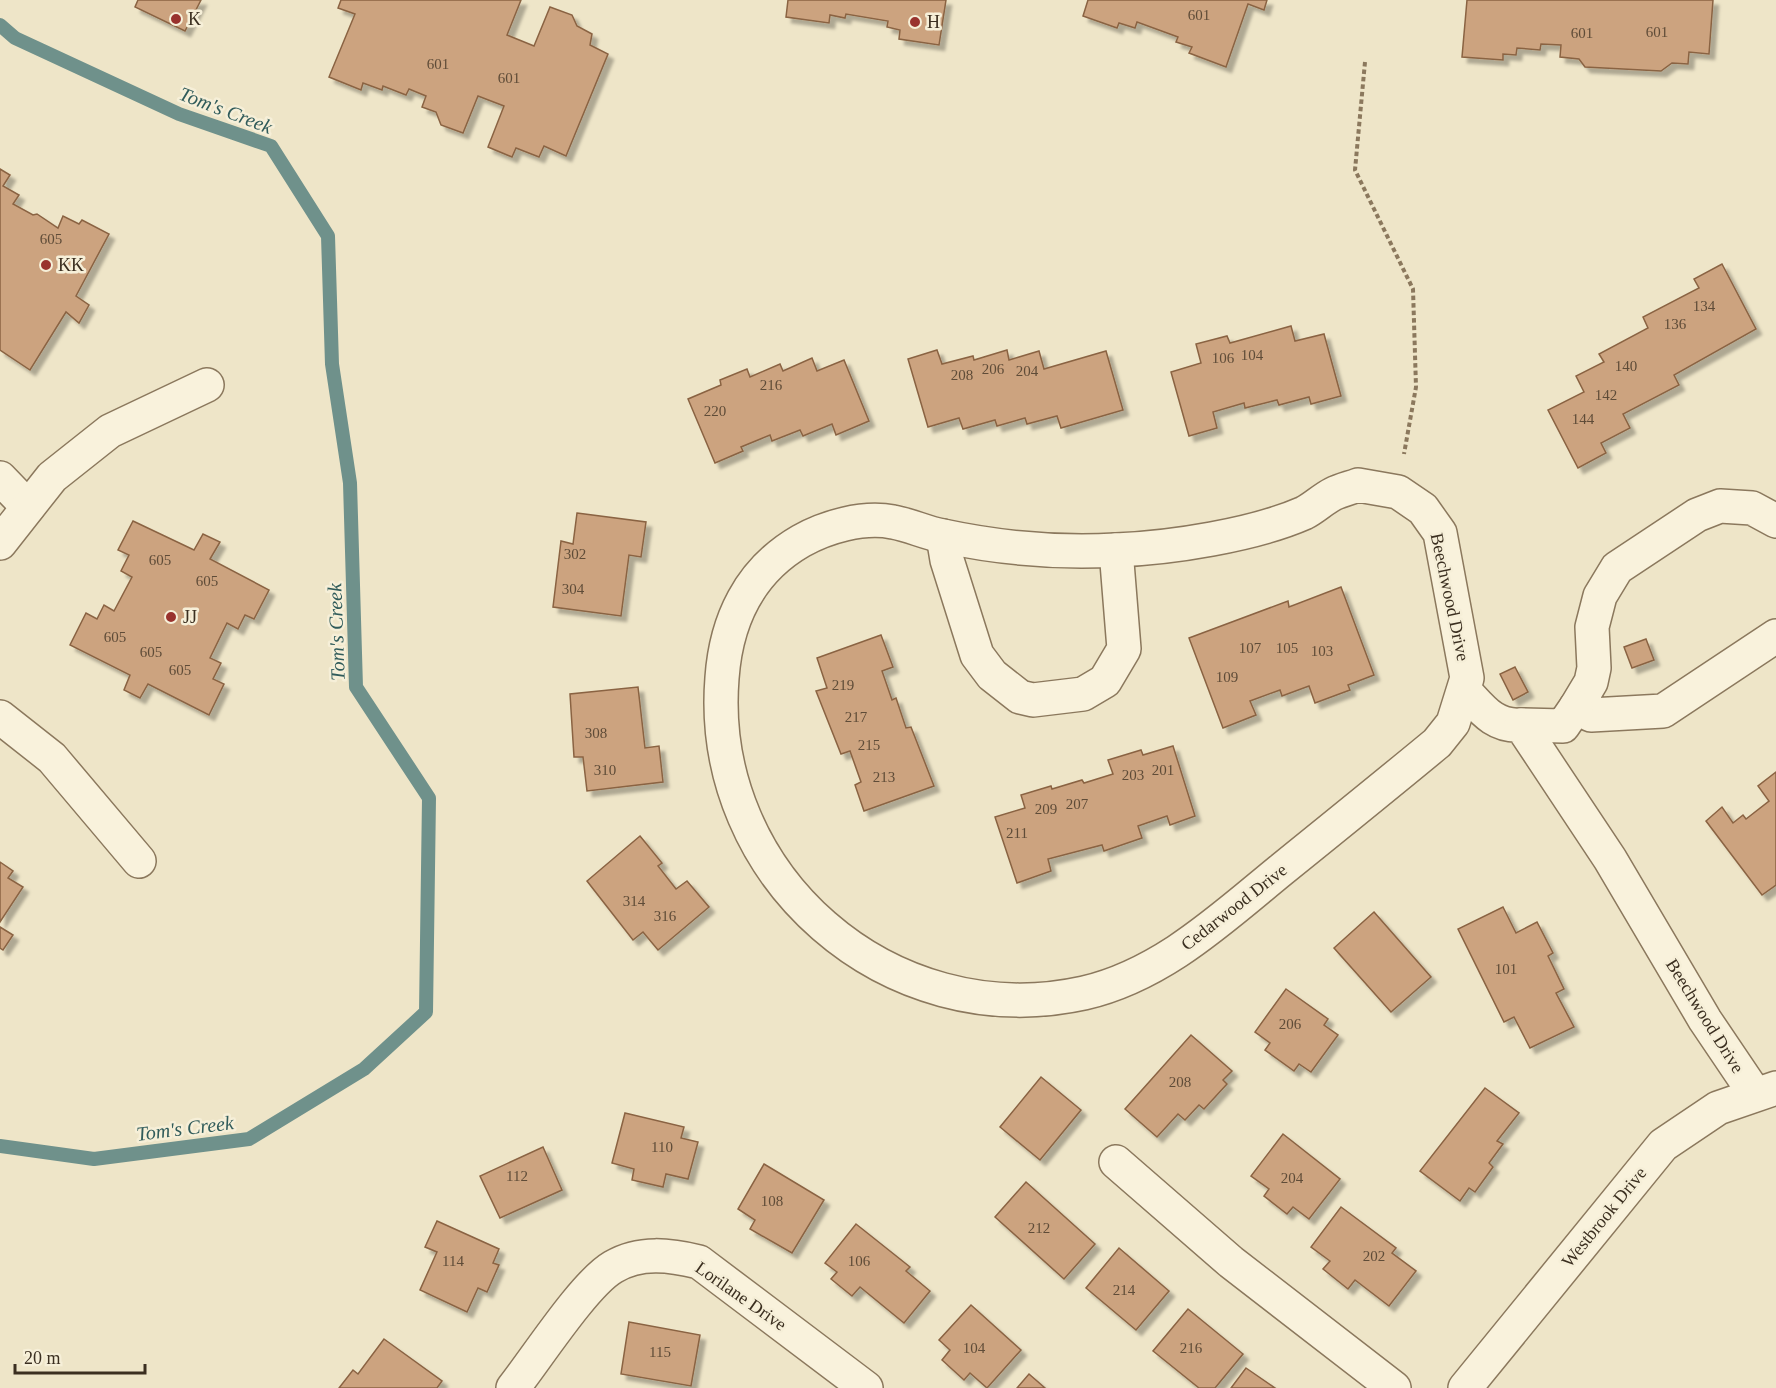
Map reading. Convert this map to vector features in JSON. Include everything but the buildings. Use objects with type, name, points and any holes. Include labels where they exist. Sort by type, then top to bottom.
[{"type":"street","points":[[0,543],[52,477],[110,430],[207,385]]},
{"type":"street","points":[[0,478],[28,507]]},
{"type":"street","name":"Beechwood Drive","points":[[1116,550],[1169,545],[1248,530],[1305,512],[1334,493],[1358,485],[1398,492],[1423,508],[1440,533],[1467,678],[1465,691]]},
{"type":"street","points":[[1465,691],[1490,718],[1506,726],[1563,726],[1591,682],[1594,668],[1592,627],[1600,596],[1617,568],[1697,515],[1719,506],[1752,508],[1776,520]]},
{"type":"street","name":"Cedarwood Drive","points":[[1116,550],[1042,549],[943,536],[890,521],[865,521],[831,528],[800,542],[766,567],[745,594],[734,617],[724,651],[719,710],[726,762],[739,803],[766,859],[795,900],[834,937],[876,965],[932,988],[981,998],[1025,1001],[1085,992],[1134,976],[1187,947],[1437,743],[1453,723],[1465,691]]},
{"type":"street","points":[[943,536],[947,560],[977,655],[992,675],[1020,697],[1033,700],[1083,694],[1105,681],[1124,650],[1116,550]]},
{"type":"street","points":[[1576,707],[1591,715],[1663,711],[1776,636]]},
{"type":"street","points":[[0,717],[52,758],[139,861]]},
{"type":"street","name":"Beechwood Drive","points":[[1521,725],[1610,859],[1705,1020],[1766,1091]]},
{"type":"street","name":"Westbrook Drive","points":[[1465,1388],[1663,1145],[1718,1108],[1766,1091]]},
{"type":"street","points":[[1116,1162],[1231,1262],[1394,1388]]},
{"type":"street","name":"Lorilane Drive","points":[[513,1388],[592,1286],[614,1267],[650,1255],[671,1256],[699,1262],[866,1388]]},
{"type":"path","points":[[1365,62],[1355,170],[1413,289],[1416,387],[1398,492]]},
{"type":"waterway","name":"Tom's Creek","points":[[0,25],[15,38],[179,114],[271,146],[328,236],[332,364],[350,483],[356,687],[429,798],[426,1012],[364,1069],[249,1139],[94,1159],[0,1146]]},
{"type":"place","name":"K","points":[[176,19]]},
{"type":"place","name":"H","points":[[915,22]]},
{"type":"place","name":"KK","points":[[46,265]]},
{"type":"place","name":"JJ","points":[[171,617]]}]
